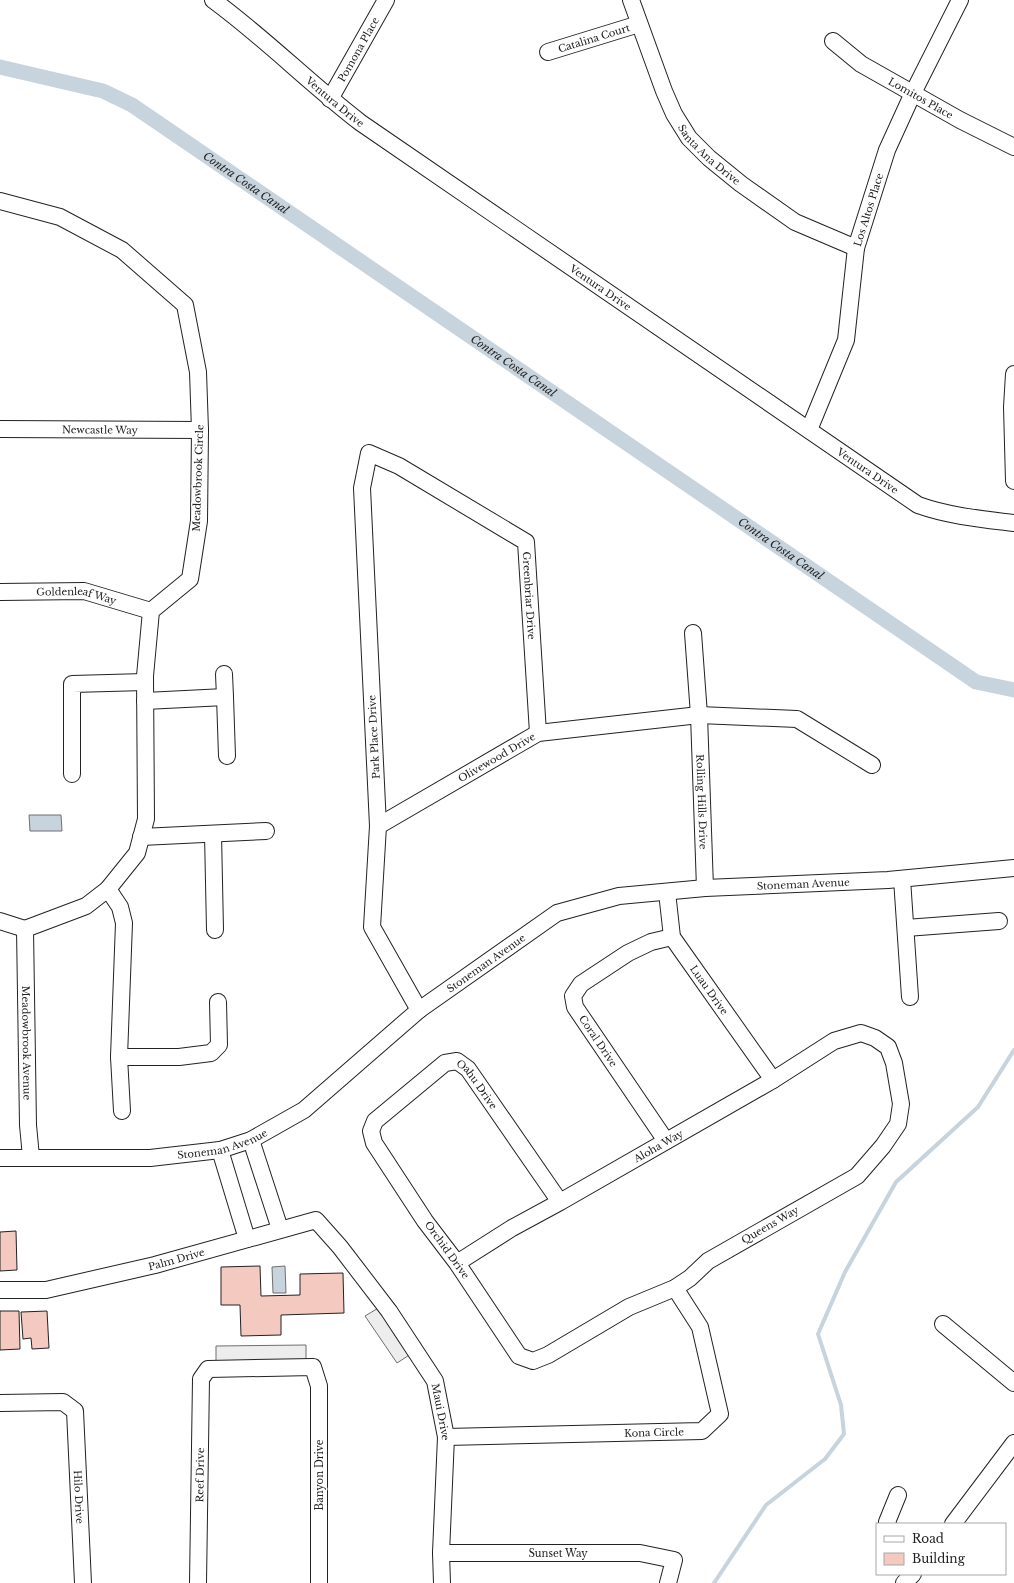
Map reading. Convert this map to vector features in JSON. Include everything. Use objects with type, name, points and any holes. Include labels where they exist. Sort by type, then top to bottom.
[{"type":"street","name":"Ventura Drive","points":[[213,0],[231,13],[330,99],[374,132],[918,506],[937,512],[969,518],[1014,523]]},
{"type":"street","name":"Pomona Place","points":[[330,99],[386,0]]},
{"type":"street","name":"Santa Ana Drive","points":[[631,0],[638,24],[664,91],[674,114],[689,138],[709,158],[741,184],[795,222],[856,248]]},
{"type":"street","name":"Los Altos Place","points":[[809,430],[846,340],[856,248],[887,150],[913,93],[960,0]]},
{"type":"street","name":"Catalina Court","points":[[548,52],[638,24]]},
{"type":"street","name":"Lomitos Place","points":[[833,41],[861,64],[960,120],[1014,147]]},
{"type":"street","name":"Meadowbrook Circle","points":[[0,201],[60,217],[122,250],[185,305],[198,372],[200,430],[199,521],[190,579],[151,610]]},
{"type":"street","points":[[1014,374],[1012,407],[1014,481]]},
{"type":"street","name":"Newcastle Way","points":[[0,428],[200,430]]},
{"type":"street","name":"Greenbriar Drive","points":[[369,453],[399,466],[526,542],[538,733]]},
{"type":"street","name":"Park Place Drive","points":[[369,453],[362,488],[378,826],[372,927],[419,1010]]},
{"type":"street","name":"Goldenleaf Way","points":[[0,592],[84,591],[151,610]]},
{"type":"street","points":[[0,921],[25,929],[86,906],[108,889],[137,853],[146,819],[145,682],[151,610]]},
{"type":"street","name":"Rolling Hills Drive","points":[[693,633],[699,715],[705,888]]},
{"type":"street","points":[[224,674],[227,756]]},
{"type":"street","points":[[72,774],[72,684],[145,682]]},
{"type":"street","points":[[145,701],[225,697]]},
{"type":"street","name":"Olivewood Drive","points":[[378,826],[538,733],[699,715],[797,719],[872,765]]},
{"type":"street","points":[[141,837],[266,831]]},
{"type":"street","points":[[213,834],[215,930]]},
{"type":"street","name":"Stoneman Avenue","points":[[0,1158],[150,1158],[220,1150],[252,1140],[304,1110],[419,1010],[557,913],[619,896],[705,888],[902,879],[1014,868]]},
{"type":"street","points":[[902,879],[910,997]]},
{"type":"street","points":[[108,889],[120,906],[124,923],[119,1057],[122,1111]]},
{"type":"street","name":"Luau Drive","points":[[667,892],[672,937],[773,1080]]},
{"type":"street","points":[[906,928],[999,921]]},
{"type":"street","name":"Meadowbrook Avenue","points":[[25,929],[28,1124],[31,1157]]},
{"type":"street","name":"Coral Drive","points":[[666,1142],[575,1007],[574,996],[581,984],[628,953],[651,942],[672,937]]},
{"type":"street","points":[[119,1057],[179,1057],[211,1053],[219,1046],[218,1002]]},
{"type":"street","name":"Aloha Way","points":[[457,1263],[512,1228],[773,1080],[834,1041],[861,1033]]},
{"type":"street","name":"Queens Way","points":[[533,1361],[548,1355],[629,1307],[675,1288],[690,1278],[708,1261],[856,1176],[883,1146],[898,1124],[901,1104],[894,1063],[888,1048],[875,1038],[861,1033]]},
{"type":"street","name":"Oahu Drive","points":[[370,1131],[375,1121],[445,1063],[457,1061],[468,1069],[560,1202]]},
{"type":"street","name":"Orchid Drive","points":[[370,1131],[378,1150],[425,1221],[457,1263],[519,1356],[533,1361]]},
{"type":"street","points":[[252,1140],[280,1229]]},
{"type":"street","points":[[220,1150],[247,1239]]},
{"type":"street","name":"Palm Drive","points":[[0,1290],[46,1290],[154,1265],[316,1220],[340,1247]]},
{"type":"street","name":"Maui Drive","points":[[340,1247],[389,1311],[435,1381],[446,1437],[441,1553],[442,1583]]},
{"type":"street","name":"Kona Circle","points":[[446,1437],[702,1431],[720,1414],[700,1327],[675,1288]]},
{"type":"street","points":[[943,1324],[1014,1383]]},
{"type":"street","name":"Reef Drive","points":[[198,1583],[201,1379],[208,1369],[313,1367]]},
{"type":"street","name":"Banyon Drive","points":[[313,1367],[319,1386],[319,1583]]},
{"type":"street","name":"Hilo Drive","points":[[0,1403],[63,1402],[75,1411],[83,1583]]},
{"type":"street","points":[[954,1523],[1014,1442]]},
{"type":"street","points":[[887,1523],[886,1522],[898,1494]]},
{"type":"street","name":"Sunset Way","points":[[441,1553],[640,1553],[674,1560],[668,1583]]},
{"type":"street","points":[[904,1583],[913,1575]]},
{"type":"shaded area","points":[[29,815],[61,815],[62,831],[30,831]]},
{"type":"shaded area","points":[[285,1266],[286,1293],[273,1293],[272,1267]]},
{"type":"shaded area","points":[[385,1304],[417,1350],[397,1363],[365,1316]]},
{"type":"shaded area","points":[[306,1345],[306,1370],[216,1371],[216,1346]]},
{"type":"building","points":[[16,1231],[17,1270],[0,1271],[0,1232]]},
{"type":"building","points":[[260,1266],[261,1296],[300,1295],[300,1274],[343,1273],[344,1313],[281,1315],[281,1335],[241,1336],[240,1305],[221,1305],[221,1267]]},
{"type":"building","points":[[0,1311],[19,1311],[20,1349],[0,1350]]},
{"type":"building","points":[[47,1311],[49,1348],[32,1349],[31,1338],[23,1339],[21,1312]]},
{"type":"waterway","name":"Contra Costa Canal","points":[[0,67],[103,91],[132,105],[976,682],[1014,690]]},
{"type":"waterway","points":[[714,1583],[766,1505],[825,1459],[844,1434],[841,1405],[818,1334],[845,1272],[896,1182],[978,1107],[1014,1050]]}]
